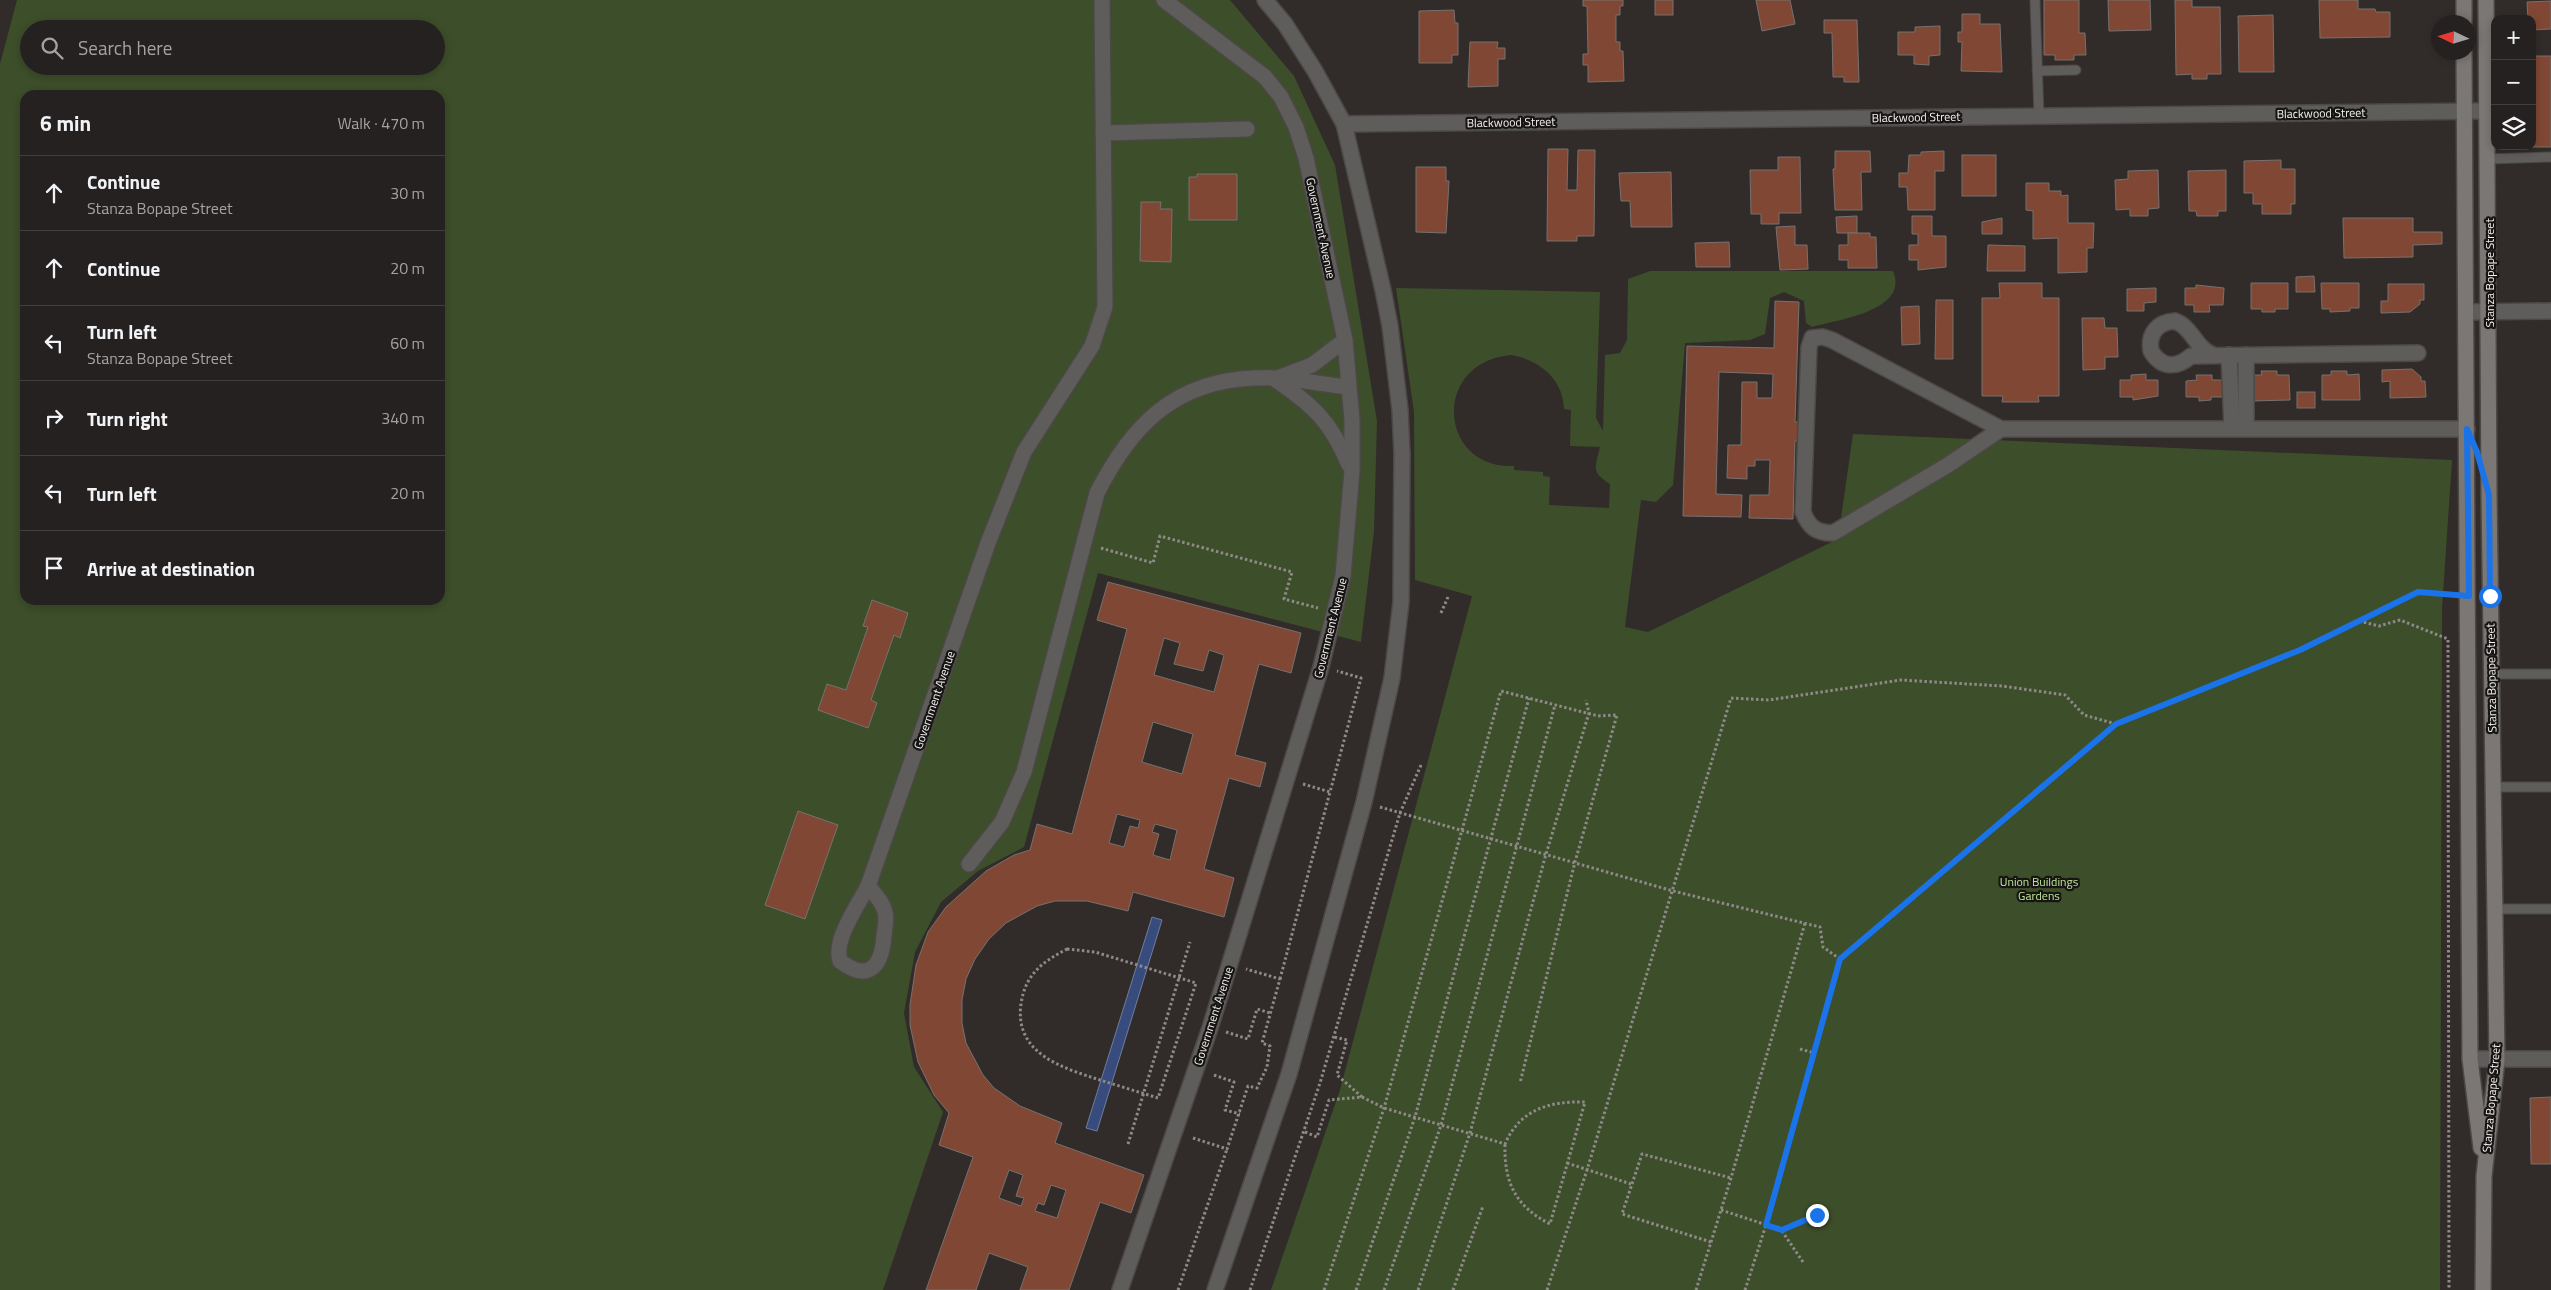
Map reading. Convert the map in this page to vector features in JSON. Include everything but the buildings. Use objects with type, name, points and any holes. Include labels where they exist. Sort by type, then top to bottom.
[{"type":"main road","points":[[2464,0],[2464,15]]},
{"type":"main road","name":"Stanza Bopape Street","points":[[2483,1290],[2484,1176],[2497,1060],[2489,495],[2490,312],[2486,0]]},
{"type":"main road","name":"Stanza Bopape Street","points":[[2464,60],[2469,596],[2470,1059],[2484,1176]]},
{"type":"main road","points":[[2489,495],[2477,452],[2467,429],[2477,417],[2484,399],[2490,354]]},
{"type":"street","name":"Government Avenue","points":[[868,886],[885,912],[884,944],[881,960],[874,968],[866,971],[854,970],[840,961],[838,951],[840,939],[868,886],[988,543],[1024,452],[1092,346],[1105,307],[1102,0]]},
{"type":"street","name":"Government Avenue","points":[[1120,1290],[1210,1028],[1320,667],[1343,576],[1352,471],[1345,340],[1306,158],[1296,126],[1281,98],[1265,77],[1241,56],[1164,0]]},
{"type":"street","points":[[1215,1290],[1289,1074],[1364,802],[1386,710],[1398,639],[1401,602],[1402,454],[1390,326],[1344,124],[1315,71],[1285,24],[1266,0]]},
{"type":"street","name":"Blackwood Street","points":[[1344,124],[2488,111]]},
{"type":"street","points":[[1103,133],[1247,129]]},
{"type":"street","points":[[2466,312],[2551,311]]},
{"type":"street","points":[[2001,429],[1948,465],[1833,533],[1816,530],[1809,524],[1803,512],[1809,347],[1812,338],[1823,337],[1832,340],[2001,429],[2467,429]]},
{"type":"street","points":[[1274,379],[1312,365],[1345,340]]},
{"type":"street","points":[[2213,355],[2418,353]]},
{"type":"street","points":[[2229,355],[2239,429]]},
{"type":"street","points":[[2239,429],[2246,355]]},
{"type":"street","points":[[969,864],[1002,822],[1024,772],[1097,493],[1115,459],[1140,428],[1166,404],[1209,384],[1254,378],[1348,387]]},
{"type":"street","points":[[1274,379],[1309,405],[1327,422],[1352,471]]},
{"type":"street","points":[[2470,1059],[2551,1059]]},
{"type":"lane","points":[[2035,0],[2039,116]]},
{"type":"lane","points":[[2037,71],[2076,70]]},
{"type":"lane","points":[[2488,159],[2551,157]]},
{"type":"lane","points":[[2491,674],[2551,674]]},
{"type":"lane","points":[[2493,787],[2551,787]]},
{"type":"lane","points":[[2495,909],[2551,909]]},
{"type":"path","points":[[1083,543],[1152,562],[1160,536],[1292,572],[1284,598],[1335,613]]},
{"type":"path","points":[[1745,1290],[1766,1225],[1840,959],[2116,724],[2300,650],[2418,592],[2469,596]]},
{"type":"path","points":[[1441,614],[1448,598]]},
{"type":"path","points":[[2359,621],[2379,626],[2400,620],[2448,639],[2449,1290]]},
{"type":"path","points":[[1178,1290],[1240,1114],[1248,1086],[1257,1088],[1267,1066],[1270,1046],[1262,1043],[1361,678],[1320,667]]},
{"type":"path","points":[[1547,1290],[1587,1170],[1731,698],[1769,700],[1901,680],[2002,686],[2064,695],[2084,715],[2116,724]]},
{"type":"path","points":[[1324,1290],[1384,1108],[1500,691],[1588,714],[1598,716],[1617,715],[1575,862],[1520,1083]]},
{"type":"path","points":[[1356,1290],[1415,1117],[1528,698]]},
{"type":"path","points":[[1418,1290],[1470,1133],[1546,854],[1588,714],[1586,700]]},
{"type":"path","points":[[1384,1290],[1441,1125],[1554,705]]},
{"type":"path","points":[[1250,1290],[1305,1132],[1400,812],[1421,765]]},
{"type":"path","points":[[1286,779],[1330,792]]},
{"type":"path","points":[[1364,802],[1673,890],[1820,927],[1823,947],[1840,959]]},
{"type":"path","points":[[1696,1290],[1731,1178],[1804,924]]},
{"type":"path","points":[[1128,1144],[1190,942]]},
{"type":"path","points":[[1067,950],[1095,952],[1179,977],[1196,983],[1158,1098],[1058,1066],[1034,1049],[1024,1031],[1020,1011],[1023,990],[1033,972],[1049,958],[1067,950]]},
{"type":"path","points":[[1246,969],[1280,979]]},
{"type":"path","points":[[1210,1028],[1248,1039],[1257,1009],[1270,1013]]},
{"type":"path","points":[[1334,1036],[1347,1040],[1337,1075],[1362,1097],[1384,1108],[1505,1144]]},
{"type":"path","points":[[1177,1040],[1183,1042]]},
{"type":"path","points":[[1800,1049],[1814,1053]]},
{"type":"path","points":[[1214,1075],[1234,1082],[1225,1110],[1240,1114]]},
{"type":"path","points":[[1305,1132],[1317,1137],[1329,1100],[1362,1097]]},
{"type":"path","points":[[1559,1102],[1585,1102],[1567,1163],[1550,1224],[1534,1216],[1511,1188],[1504,1166],[1505,1144],[1512,1128],[1540,1109],[1559,1102]]},
{"type":"path","points":[[1193,1138],[1227,1149]]},
{"type":"path","points":[[1711,1242],[1622,1214],[1631,1184],[1642,1154],[1731,1178]]},
{"type":"path","points":[[1567,1163],[1631,1184]]},
{"type":"path","points":[[1453,1290],[1483,1206]]},
{"type":"path","points":[[1721,1210],[1782,1230],[1803,1262]]},
{"type":"path","points":[[1782,1230],[1817,1215]]},
{"type":"green space","points":[[17,0],[1230,0],[1294,76],[1335,165],[1377,421],[1374,531],[1361,642],[1098,573],[1024,847],[978,871],[941,902],[915,952],[904,1013],[914,1067],[943,1112],[883,1290],[0,1290],[0,64]]},
{"type":"green space","name":"Union Buildings Gardens","points":[[1650,271],[1893,271],[1895,285],[1891,296],[1868,311],[1853,317],[1812,327],[1806,323],[1804,301],[1784,292],[1770,298],[1765,334],[1750,340],[1685,343],[1673,485],[1656,502],[1641,500],[1625,627],[1648,632],[1838,539],[1853,434],[2452,460],[2442,609],[2440,1290],[1271,1290],[1340,1090],[1472,596],[1415,580],[1414,412],[1396,288],[1600,292],[1596,418],[1603,431],[1605,355],[1620,353],[1627,340],[1628,279]],"holes":[[[1511,355],[1521,357],[1548,372],[1559,388],[1563,398],[1564,409],[1571,410],[1570,446],[1600,447],[1596,469],[1597,473],[1610,484],[1609,508],[1549,505],[1550,477],[1543,476],[1543,472],[1514,470],[1514,466],[1489,462],[1470,451],[1459,434],[1454,414],[1457,394],[1467,376],[1485,362]]]},
{"type":"water","points":[[1152,917],[1162,920],[1097,1131],[1086,1128]]},
{"type":"route","points":[[1817,1215],[1782,1230],[1766,1225],[1840,959],[2116,724],[2300,650],[2418,592],[2469,596],[2467,429],[2477,452],[2489,495],[2490,596]]}]
